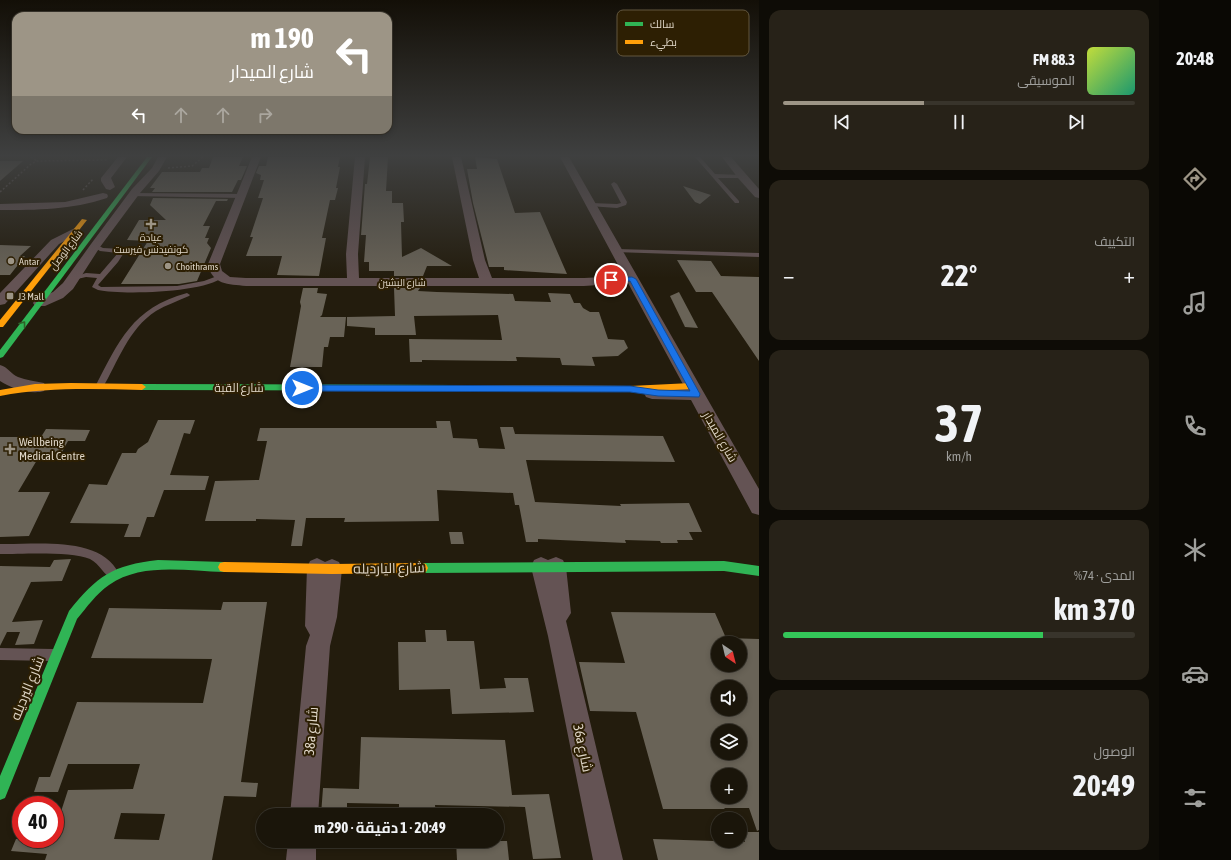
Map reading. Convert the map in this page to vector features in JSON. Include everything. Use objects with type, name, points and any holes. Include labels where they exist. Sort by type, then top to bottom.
[{"type":"street","points":[[0,207],[70,206],[85,203],[100,197]]},
{"type":"street","name":"شارع الوصل","points":[[0,325],[102,197]]},
{"type":"street","name":"شارع الوصل","points":[[0,355],[120,197]]},
{"type":"street","points":[[40,303],[62,292],[68,286],[95,246],[131,197]]},
{"type":"street","points":[[220,277],[216,273],[214,264],[242,197]]},
{"type":"street","points":[[348,282],[357,197]]},
{"type":"street","points":[[465,197],[479,260],[482,282]]},
{"type":"street","name":"شارع الميدار","points":[[587,197],[759,506]]},
{"type":"street","points":[[52,207],[73,210],[79,213],[89,213]]},
{"type":"street","points":[[0,301],[55,242],[75,231]]},
{"type":"street","name":"شارع البشين","points":[[220,277],[227,280],[246,282],[634,283]]},
{"type":"street","name":"شارع القبة","points":[[0,370],[4,376],[14,382],[40,387]]},
{"type":"street","name":"شارع القبة","points":[[0,393],[17,389],[40,387],[630,389],[658,393],[694,390]]},
{"type":"street","name":"شارع اليارديله","points":[[724,566],[759,560]]},
{"type":"street","name":"شارع اليارديله","points":[[73,615],[90,591],[113,574],[142,565],[155,564],[324,568],[724,566],[759,571]]},
{"type":"street","name":"36a شارع","points":[[548,567],[559,636],[608,860]]},
{"type":"street","name":"38a شارع","points":[[305,808],[318,646],[326,617],[324,568]]},
{"type":"street","name":"شارع اليرديله","points":[[0,793],[73,615]]},
{"type":"street","points":[[300,860],[301,848]]},
{"type":"lane","points":[[591,205],[617,206],[624,204],[621,197]]},
{"type":"lane","points":[[733,197],[737,202]]},
{"type":"lane","points":[[95,246],[102,250],[120,250],[122,252],[111,269],[102,276],[95,285],[97,288],[188,287],[220,277]]},
{"type":"lane","points":[[617,251],[759,255]]},
{"type":"lane","points":[[73,278],[86,275],[102,276]]},
{"type":"lane","points":[[99,387],[128,332],[134,324],[152,310],[187,296]]},
{"type":"lane","points":[[0,549],[80,552],[100,559],[108,566],[113,574]]},
{"type":"lane","points":[[0,654],[56,656]]},
{"type":"path","points":[[70,206],[77,197]]},
{"type":"building","points":[[336,197],[335,200],[330,200],[322,238],[326,238],[319,276],[277,275],[282,256],[246,256],[253,237],[250,237],[263,198],[258,198]]},
{"type":"building","points":[[364,197],[392,197],[392,203],[403,203],[404,222],[401,222],[402,257],[421,248],[452,266],[427,266],[423,276],[394,276],[394,271],[369,271],[369,262],[364,262],[366,235],[361,235]]},
{"type":"building","points":[[472,197],[510,197],[515,213],[540,212],[567,274],[504,270],[504,267],[489,267]]},
{"type":"building","points":[[691,197],[708,197],[700,204],[695,202]]},
{"type":"building","points":[[153,198],[228,199],[227,201],[216,201],[203,226],[210,226],[205,238],[209,238],[207,243],[211,248],[197,281],[179,284],[121,284],[148,241],[127,240],[139,220],[166,220],[150,205]]},
{"type":"building","points":[[0,245],[31,246],[20,256],[25,256],[10,275],[0,275]]},
{"type":"building","points":[[677,260],[711,261],[721,276],[759,277],[759,361],[712,292],[696,292]]},
{"type":"building","points":[[303,288],[318,288],[317,293],[327,294],[322,315],[320,317],[346,317],[344,337],[330,337],[328,347],[324,347],[322,367],[290,367]]},
{"type":"building","points":[[394,288],[420,288],[418,291],[437,292],[513,294],[515,301],[551,302],[548,293],[570,294],[574,303],[580,303],[583,308],[590,312],[599,312],[608,339],[624,340],[628,348],[618,356],[592,357],[595,366],[562,365],[560,358],[516,357],[517,361],[422,360],[422,362],[410,362],[409,339],[502,340],[498,315],[414,316],[416,335],[375,335],[375,328],[347,326],[347,317],[395,316]]},
{"type":"building","points":[[679,292],[698,328],[685,327],[670,296]]},
{"type":"building","points":[[158,420],[195,420],[190,434],[184,433],[170,475],[209,476],[205,490],[164,490],[154,517],[147,517],[140,537],[124,537],[129,524],[70,523],[89,484],[107,485],[122,453],[136,453],[138,449],[148,442]]},
{"type":"building","points":[[436,421],[450,421],[453,438],[477,439],[479,448],[505,449],[500,427],[513,427],[515,434],[663,436],[675,462],[526,460],[535,502],[621,506],[620,504],[689,503],[702,532],[689,532],[693,540],[677,540],[678,543],[625,540],[626,543],[538,539],[538,542],[526,542],[519,505],[515,505],[513,493],[437,490],[439,521],[344,522],[345,518],[306,518],[302,546],[291,546],[295,520],[256,519],[256,521],[205,521],[215,481],[259,480],[267,441],[257,441],[260,428],[437,428]]},
{"type":"building","points":[[46,429],[90,430],[85,441],[68,441],[60,456],[40,455],[18,492],[50,492],[29,536],[0,537],[0,437],[41,437]]},
{"type":"building","points":[[449,532],[462,532],[464,544],[451,544]]},
{"type":"building","points":[[71,559],[62,581],[31,582],[12,622],[43,620],[34,644],[15,645],[20,632],[7,632],[0,646],[0,566],[50,567],[54,560]]},
{"type":"building","points":[[223,602],[267,602],[241,782],[258,783],[256,797],[224,796],[212,860],[45,860],[47,854],[11,851],[12,848],[64,848],[64,802],[68,790],[133,789],[140,764],[68,764],[58,792],[34,792],[39,777],[50,777],[77,702],[203,703],[212,659],[91,658],[109,608],[221,610]],"holes":[[[121,813],[165,814],[159,840],[114,839]]]},
{"type":"building","points":[[611,612],[715,613],[725,636],[711,636],[711,672],[747,672],[747,639],[759,639],[759,830],[757,831],[749,808],[663,809],[636,712],[590,711],[579,662],[625,663]]},
{"type":"building","points":[[425,630],[446,630],[447,641],[474,641],[480,689],[506,688],[504,678],[528,678],[534,712],[452,714],[450,689],[399,690],[398,642],[426,642]]},
{"type":"building","points":[[361,737],[505,740],[512,795],[549,794],[561,858],[533,859],[525,807],[435,805],[435,808],[399,808],[399,804],[347,803],[347,808],[322,808],[323,788],[359,789]]},
{"type":"building","points":[[747,832],[759,832],[759,860],[658,860],[653,839],[711,841],[711,848],[747,848]]},
{"type":"building","points":[[504,841],[507,841],[509,860],[457,860],[456,848],[504,848]]},
{"type":"traffic: fast","points":[[0,355],[120,197]]},
{"type":"traffic: fast","points":[[142,387],[455,388]]},
{"type":"traffic: fast","points":[[0,793],[73,615],[89,595],[105,581],[122,572],[140,567],[158,565],[224,567]]},
{"type":"traffic: fast","points":[[422,568],[724,566],[759,571]]},
{"type":"traffic: slow","points":[[0,325],[84,220]]},
{"type":"traffic: slow","points":[[0,393],[35,387],[53,386],[142,387]]},
{"type":"traffic: slow","points":[[455,388],[630,389],[691,386]]},
{"type":"traffic: slow","points":[[224,567],[332,569],[422,568]]},
{"type":"place","name":"عيادة كونفيدنس فيرست","points":[[151,224]]},
{"type":"place","name":"Antar","points":[[11,261]]},
{"type":"place","name":"Choithrams","points":[[168,266]]},
{"type":"place","name":"J3 Mall","points":[[10,296]]},
{"type":"place","name":"Wellbeing Medical Centre","points":[[10,449]]},
{"type":"route","points":[[302,388],[630,389],[644,392],[696,394],[632,279],[611,280]]}]
